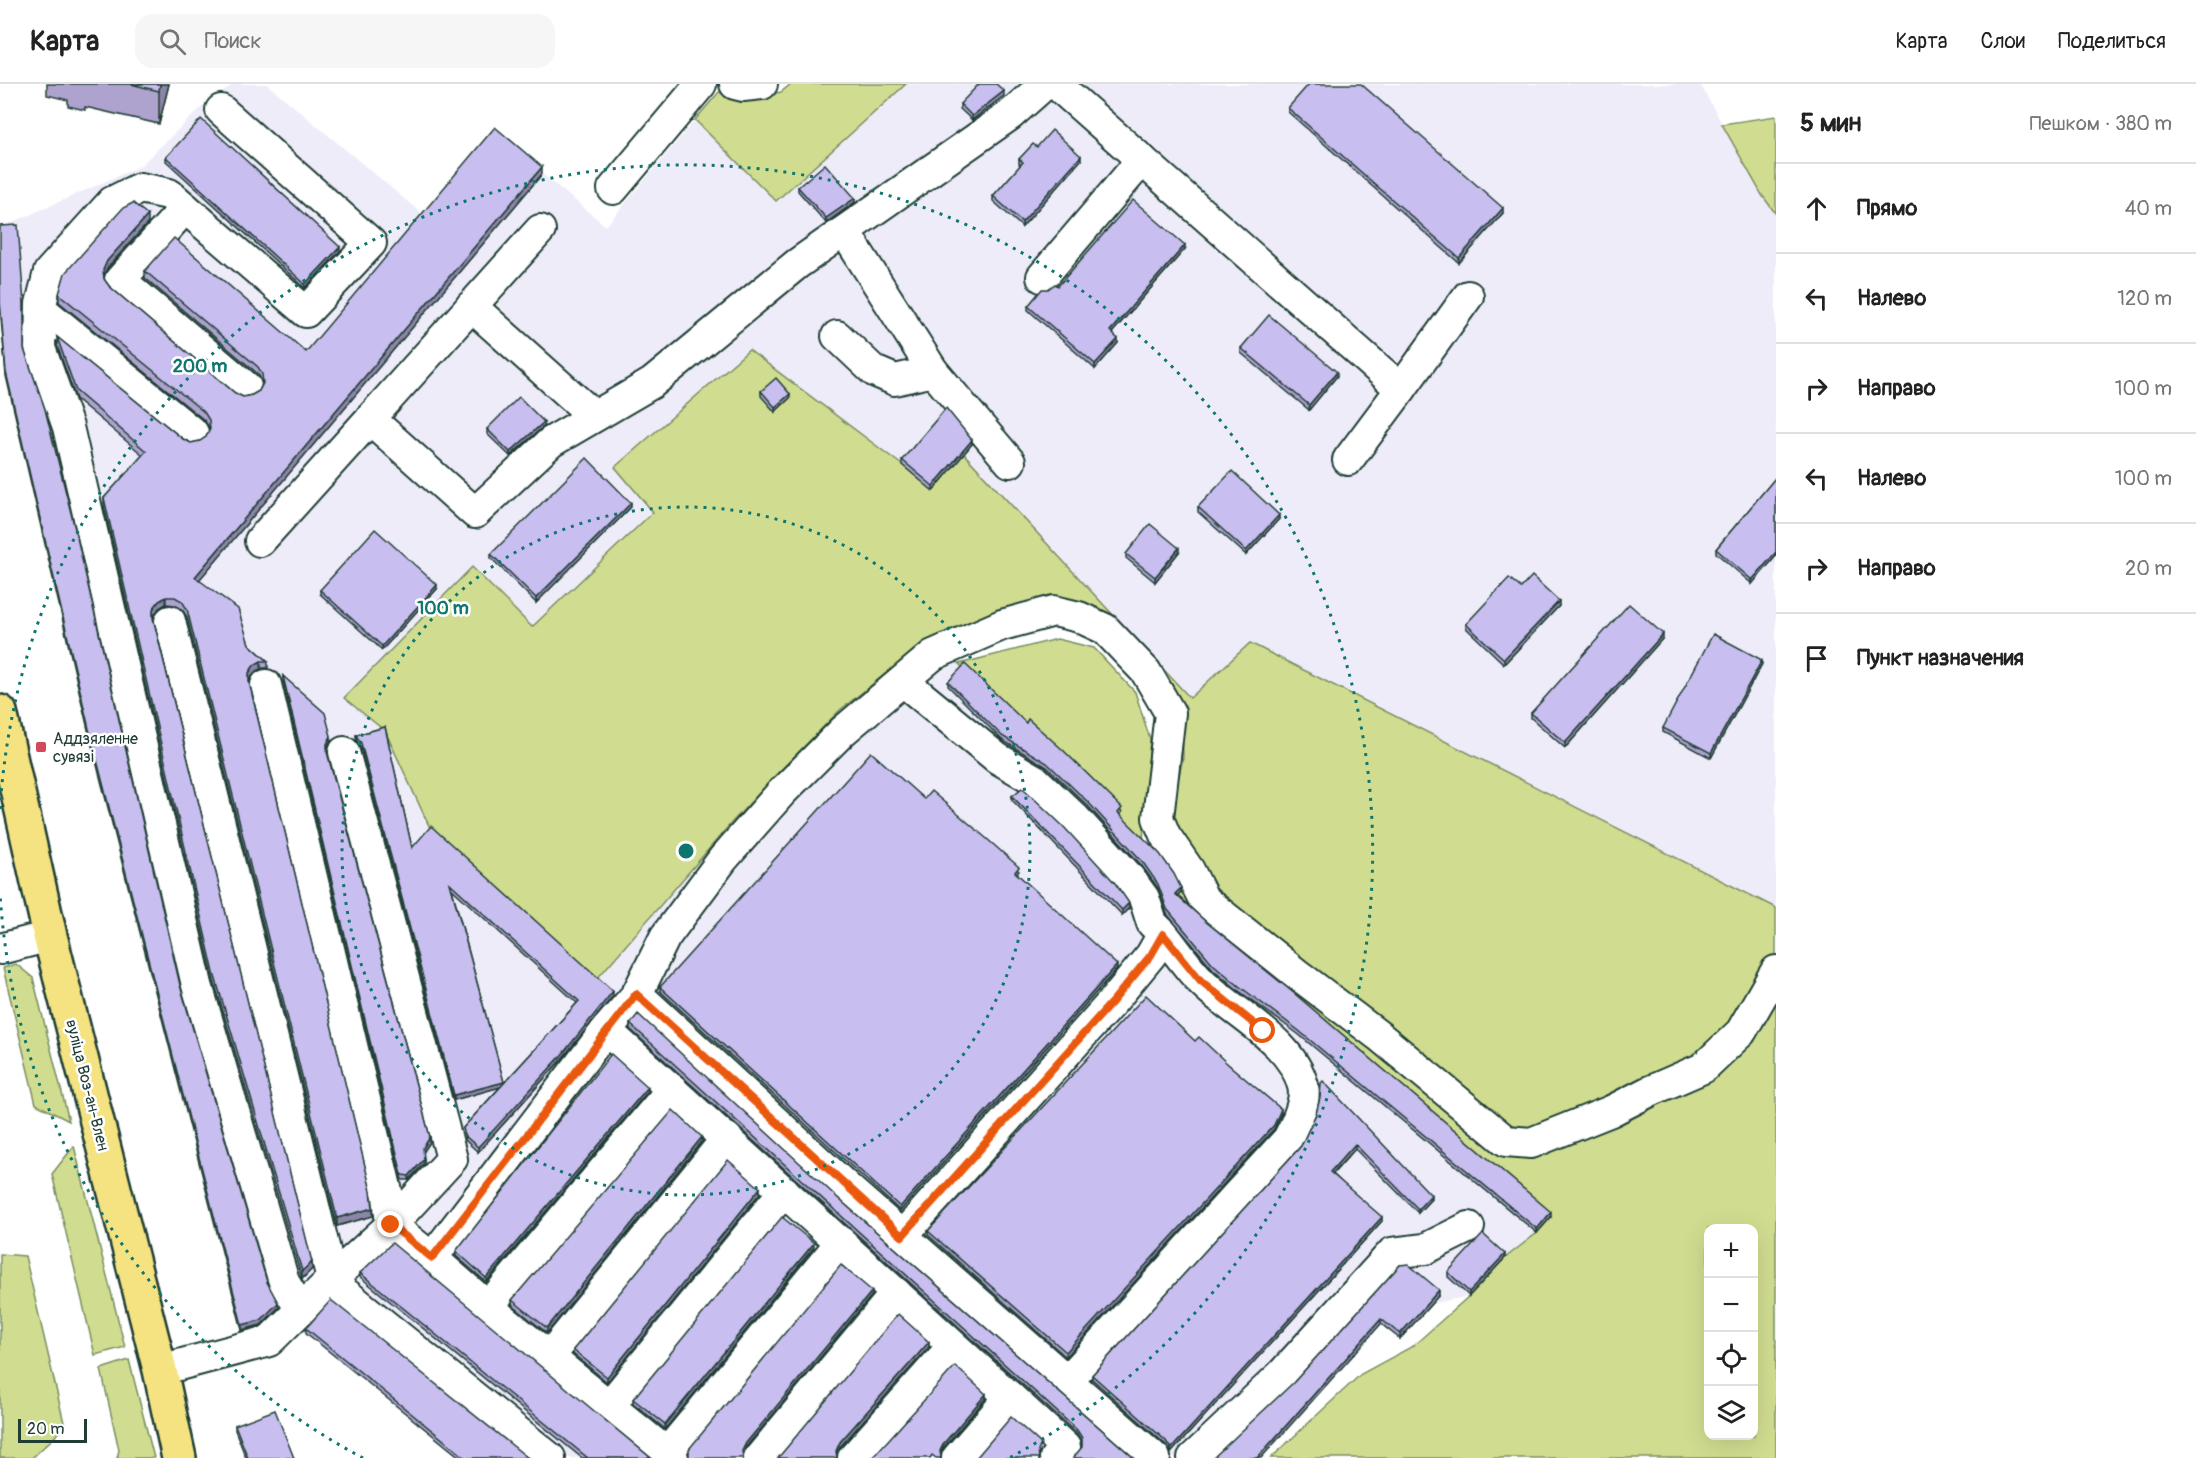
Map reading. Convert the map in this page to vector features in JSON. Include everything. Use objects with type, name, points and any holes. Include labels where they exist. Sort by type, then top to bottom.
[{"type":"main road","name":"вуліца Воз-ан-Влен","points":[[0,712],[8,782],[50,936],[160,1370],[179,1458]]},
{"type":"lane","points":[[614,189],[701,84]]},
{"type":"lane","points":[[735,84],[743,86],[762,84]]},
{"type":"lane","points":[[370,418],[475,513],[551,442],[652,383],[796,264],[1010,115],[1045,84]]},
{"type":"lane","points":[[1056,84],[1401,389]]},
{"type":"lane","points":[[221,110],[371,243],[306,312],[169,194],[140,188],[112,202],[49,272],[41,309],[40,348],[68,427],[197,985],[284,1282],[301,1310]]},
{"type":"lane","points":[[1042,277],[1142,160]]},
{"type":"lane","points":[[185,208],[120,280],[246,387]]},
{"type":"lane","points":[[260,541],[540,230]]},
{"type":"lane","points":[[845,232],[933,371],[1010,462]]},
{"type":"lane","points":[[1348,460],[1468,296]]},
{"type":"lane","points":[[471,306],[594,416]]},
{"type":"lane","points":[[41,309],[193,433]]},
{"type":"lane","points":[[837,336],[874,371],[895,380],[933,371]]},
{"type":"lane","points":[[432,1258],[636,994],[665,937],[723,859],[781,794],[843,730],[933,655],[1002,625],[1054,611],[1079,617],[1105,629],[1146,672],[1170,712],[1158,818],[1164,835],[1189,870],[1204,900],[1340,1008],[1379,1036],[1506,1141],[1531,1143],[1611,1111],[1703,1068],[1741,1032],[1776,971]]},
{"type":"lane","points":[[170,621],[331,1280],[550,1458]]},
{"type":"lane","points":[[903,681],[997,758],[1035,780],[1075,818],[1128,876],[1144,898],[1152,923],[1201,981],[1263,1031],[1292,1061],[1304,1088],[1299,1119],[1288,1139],[1066,1381]]},
{"type":"lane","points":[[266,685],[388,1196],[391,1225],[670,1455],[841,1242]]},
{"type":"lane","points":[[160,1370],[269,1341],[391,1225],[452,1159],[344,752]]},
{"type":"lane","points":[[902,1236],[1113,1001],[1151,955],[1163,934]]},
{"type":"lane","points":[[0,949],[50,936]]},
{"type":"lane","points":[[636,994],[902,1236],[1155,1458]]},
{"type":"lane","points":[[606,1030],[1010,1397],[1066,1454]]},
{"type":"lane","points":[[488,1307],[672,1089]]},
{"type":"lane","points":[[549,1357],[727,1138]]},
{"type":"lane","points":[[609,1406],[783,1191]]},
{"type":"lane","points":[[1193,1458],[1281,1375],[1392,1253],[1425,1249],[1469,1227]]},
{"type":"lane","points":[[759,1458],[896,1293]]},
{"type":"lane","points":[[854,1458],[953,1346]]},
{"type":"lane","points":[[957,1458],[1010,1397]]},
{"type":"shaded area","points":[[234,84],[267,84],[426,217],[495,135],[606,226],[695,120],[776,201],[906,84],[1700,84],[1762,195],[1776,214],[1776,908],[1250,643],[1190,698],[964,454],[933,491],[749,350],[615,467],[653,511],[532,627],[345,698],[385,731],[733,821],[839,710],[918,648],[932,641],[965,669],[1187,885],[1176,898],[1537,1233],[1505,1258],[1469,1296],[1431,1304],[1400,1339],[1381,1324],[1261,1458],[461,1458],[306,1333],[281,1319],[242,1330],[6,376],[0,306],[0,228],[140,166],[203,106]]},
{"type":"green space","points":[[791,84],[906,84],[776,201],[695,120],[719,92],[743,100],[781,92]]},
{"type":"green space","points":[[1776,116],[1776,214],[1762,195],[1722,124]]},
{"type":"green space","points":[[749,350],[933,490],[964,454],[1190,698],[1250,643],[1776,908],[1776,1458],[1271,1458],[1361,1374],[1413,1346],[1469,1296],[1505,1258],[1537,1233],[1175,898],[1187,885],[1171,812],[1183,758],[1182,710],[1104,616],[932,641],[918,648],[840,710],[781,770],[733,821],[596,980],[431,830],[385,731],[344,698],[472,567],[532,627],[653,512],[615,467]]},
{"type":"green space","points":[[1057,639],[1094,648],[1135,692],[1150,739],[1143,842],[959,664]]},
{"type":"green space","points":[[16,964],[33,978],[69,1121],[36,1104],[3,968]]},
{"type":"green space","points":[[74,1146],[125,1347],[95,1355],[52,1174]]},
{"type":"green space","points":[[0,1254],[25,1256],[65,1427],[32,1458],[0,1458]]},
{"type":"green space","points":[[129,1360],[154,1458],[117,1458],[119,1450],[101,1369]]},
{"type":"building","points":[[131,84],[160,84],[159,91]]},
{"type":"building","points":[[979,84],[996,84],[1004,91],[972,116],[960,104]]},
{"type":"building","points":[[1309,84],[1361,84],[1503,208],[1459,258],[1288,108]]},
{"type":"building","points":[[201,119],[340,247],[305,284],[166,157]]},
{"type":"building","points":[[495,127],[542,167],[195,577],[238,609],[249,644],[268,661],[261,661],[254,665],[249,673],[249,682],[371,1191],[373,1208],[337,1218],[187,609],[182,601],[175,597],[166,597],[159,601],[153,609],[153,618],[312,1262],[302,1271],[214,973],[104,498],[146,451],[76,391],[57,337],[183,439],[191,443],[206,437],[210,429],[209,420],[204,412],[59,294],[65,273],[123,208],[133,203],[148,215],[107,261],[103,270],[104,279],[109,286],[235,393],[243,397],[252,395],[259,391],[263,383],[258,367],[145,271],[174,238],[306,352]]},
{"type":"building","points":[[1052,130],[1081,156],[1022,222],[993,196],[1023,162],[1019,159],[1033,144],[1037,147]]},
{"type":"building","points":[[825,164],[855,198],[826,218],[798,187]]},
{"type":"building","points":[[1133,200],[1185,245],[1110,331],[1118,339],[1095,364],[1028,306],[1042,289],[1048,289],[1055,284],[1058,286]]},
{"type":"building","points":[[18,225],[24,304],[24,349],[45,409],[76,533],[180,985],[267,1282],[278,1303],[261,1320],[242,1325],[89,729],[6,372],[0,301],[0,226]]},
{"type":"building","points":[[1269,315],[1337,372],[1309,405],[1241,348]]},
{"type":"building","points":[[776,378],[790,394],[775,407],[761,391]]},
{"type":"building","points":[[519,397],[544,422],[510,452],[487,429]]},
{"type":"building","points":[[946,408],[972,440],[933,486],[902,460]]},
{"type":"building","points":[[587,458],[631,503],[536,598],[491,554]]},
{"type":"building","points":[[1232,471],[1279,515],[1246,551],[1198,507]]},
{"type":"building","points":[[1776,477],[1776,552],[1752,580],[1716,549]]},
{"type":"building","points":[[1150,524],[1179,548],[1155,577],[1126,554]]},
{"type":"building","points":[[375,529],[437,585],[382,646],[320,590]]},
{"type":"building","points":[[1532,576],[1559,601],[1504,659],[1466,624],[1509,578],[1521,588]]},
{"type":"building","points":[[1629,604],[1663,634],[1565,743],[1531,713]]},
{"type":"building","points":[[1713,634],[1762,660],[1711,753],[1663,728]]},
{"type":"building","points":[[965,664],[1026,723],[1028,719],[1063,750],[1122,808],[1118,813],[1160,854],[1174,874],[1181,888],[1175,894],[1551,1212],[1537,1229],[1298,1030],[1213,964],[1167,909],[1158,884],[1142,861],[1088,802],[1047,763],[1002,736],[948,682]]},
{"type":"building","points":[[283,676],[325,713],[331,736],[327,744],[327,752],[430,1137],[423,1148],[424,1159],[409,1176],[402,1175]]},
{"type":"building","points":[[385,727],[412,848],[431,826],[613,991],[561,1056],[478,1147],[465,1136],[463,1128],[579,1001],[450,883],[504,1082],[454,1095],[361,743],[356,735]]},
{"type":"building","points":[[871,752],[924,799],[931,791],[986,838],[1019,867],[1015,872],[1117,965],[900,1207],[660,987]]},
{"type":"building","points":[[1022,788],[1063,826],[1115,883],[1129,903],[1122,910],[1012,796]]},
{"type":"building","points":[[1146,995],[1195,1041],[1199,1037],[1281,1109],[1274,1125],[1066,1352],[928,1231]]},
{"type":"building","points":[[638,1014],[840,1200],[1134,1458],[1073,1458],[1082,1447],[1082,1438],[1077,1430],[630,1024]]},
{"type":"building","points":[[611,1054],[648,1087],[486,1278],[456,1251]]},
{"type":"building","points":[[1323,1081],[1431,1195],[1418,1209],[1355,1144],[1330,1172],[1382,1217],[1171,1449],[1166,1441],[1092,1375],[1301,1146],[1316,1114]]},
{"type":"building","points":[[673,1110],[702,1137],[547,1328],[512,1300]]},
{"type":"building","points":[[728,1160],[760,1188],[607,1377],[573,1350]]},
{"type":"building","points":[[782,1217],[814,1243],[665,1424],[633,1399]]},
{"type":"building","points":[[1483,1234],[1505,1254],[1469,1292],[1448,1272]]},
{"type":"building","points":[[392,1243],[651,1458],[588,1458],[360,1273]]},
{"type":"building","points":[[1408,1264],[1439,1290],[1400,1334],[1381,1319],[1257,1458],[1213,1458],[1294,1382],[1400,1265]]},
{"type":"building","points":[[841,1265],[872,1291],[746,1443],[742,1451],[743,1458],[689,1458],[689,1449]]},
{"type":"building","points":[[331,1300],[528,1458],[466,1458],[306,1328]]},
{"type":"building","points":[[898,1314],[929,1342],[840,1442],[836,1451],[837,1458],[778,1458]]},
{"type":"building","points":[[955,1366],[986,1394],[944,1443],[940,1451],[941,1458],[932,1455],[930,1458],[872,1458]]},
{"type":"building","points":[[275,1410],[294,1458],[248,1458],[235,1425]]},
{"type":"building","points":[[1011,1417],[1041,1444],[1038,1451],[1039,1458],[976,1458]]},
{"type":"place","name":"Аддзяленне сувязі","points":[[41,747]]},
{"type":"route","points":[[391,1225],[432,1258],[636,994],[902,1236],[1113,1001],[1151,955],[1163,934],[1201,981],[1263,1031]]}]
